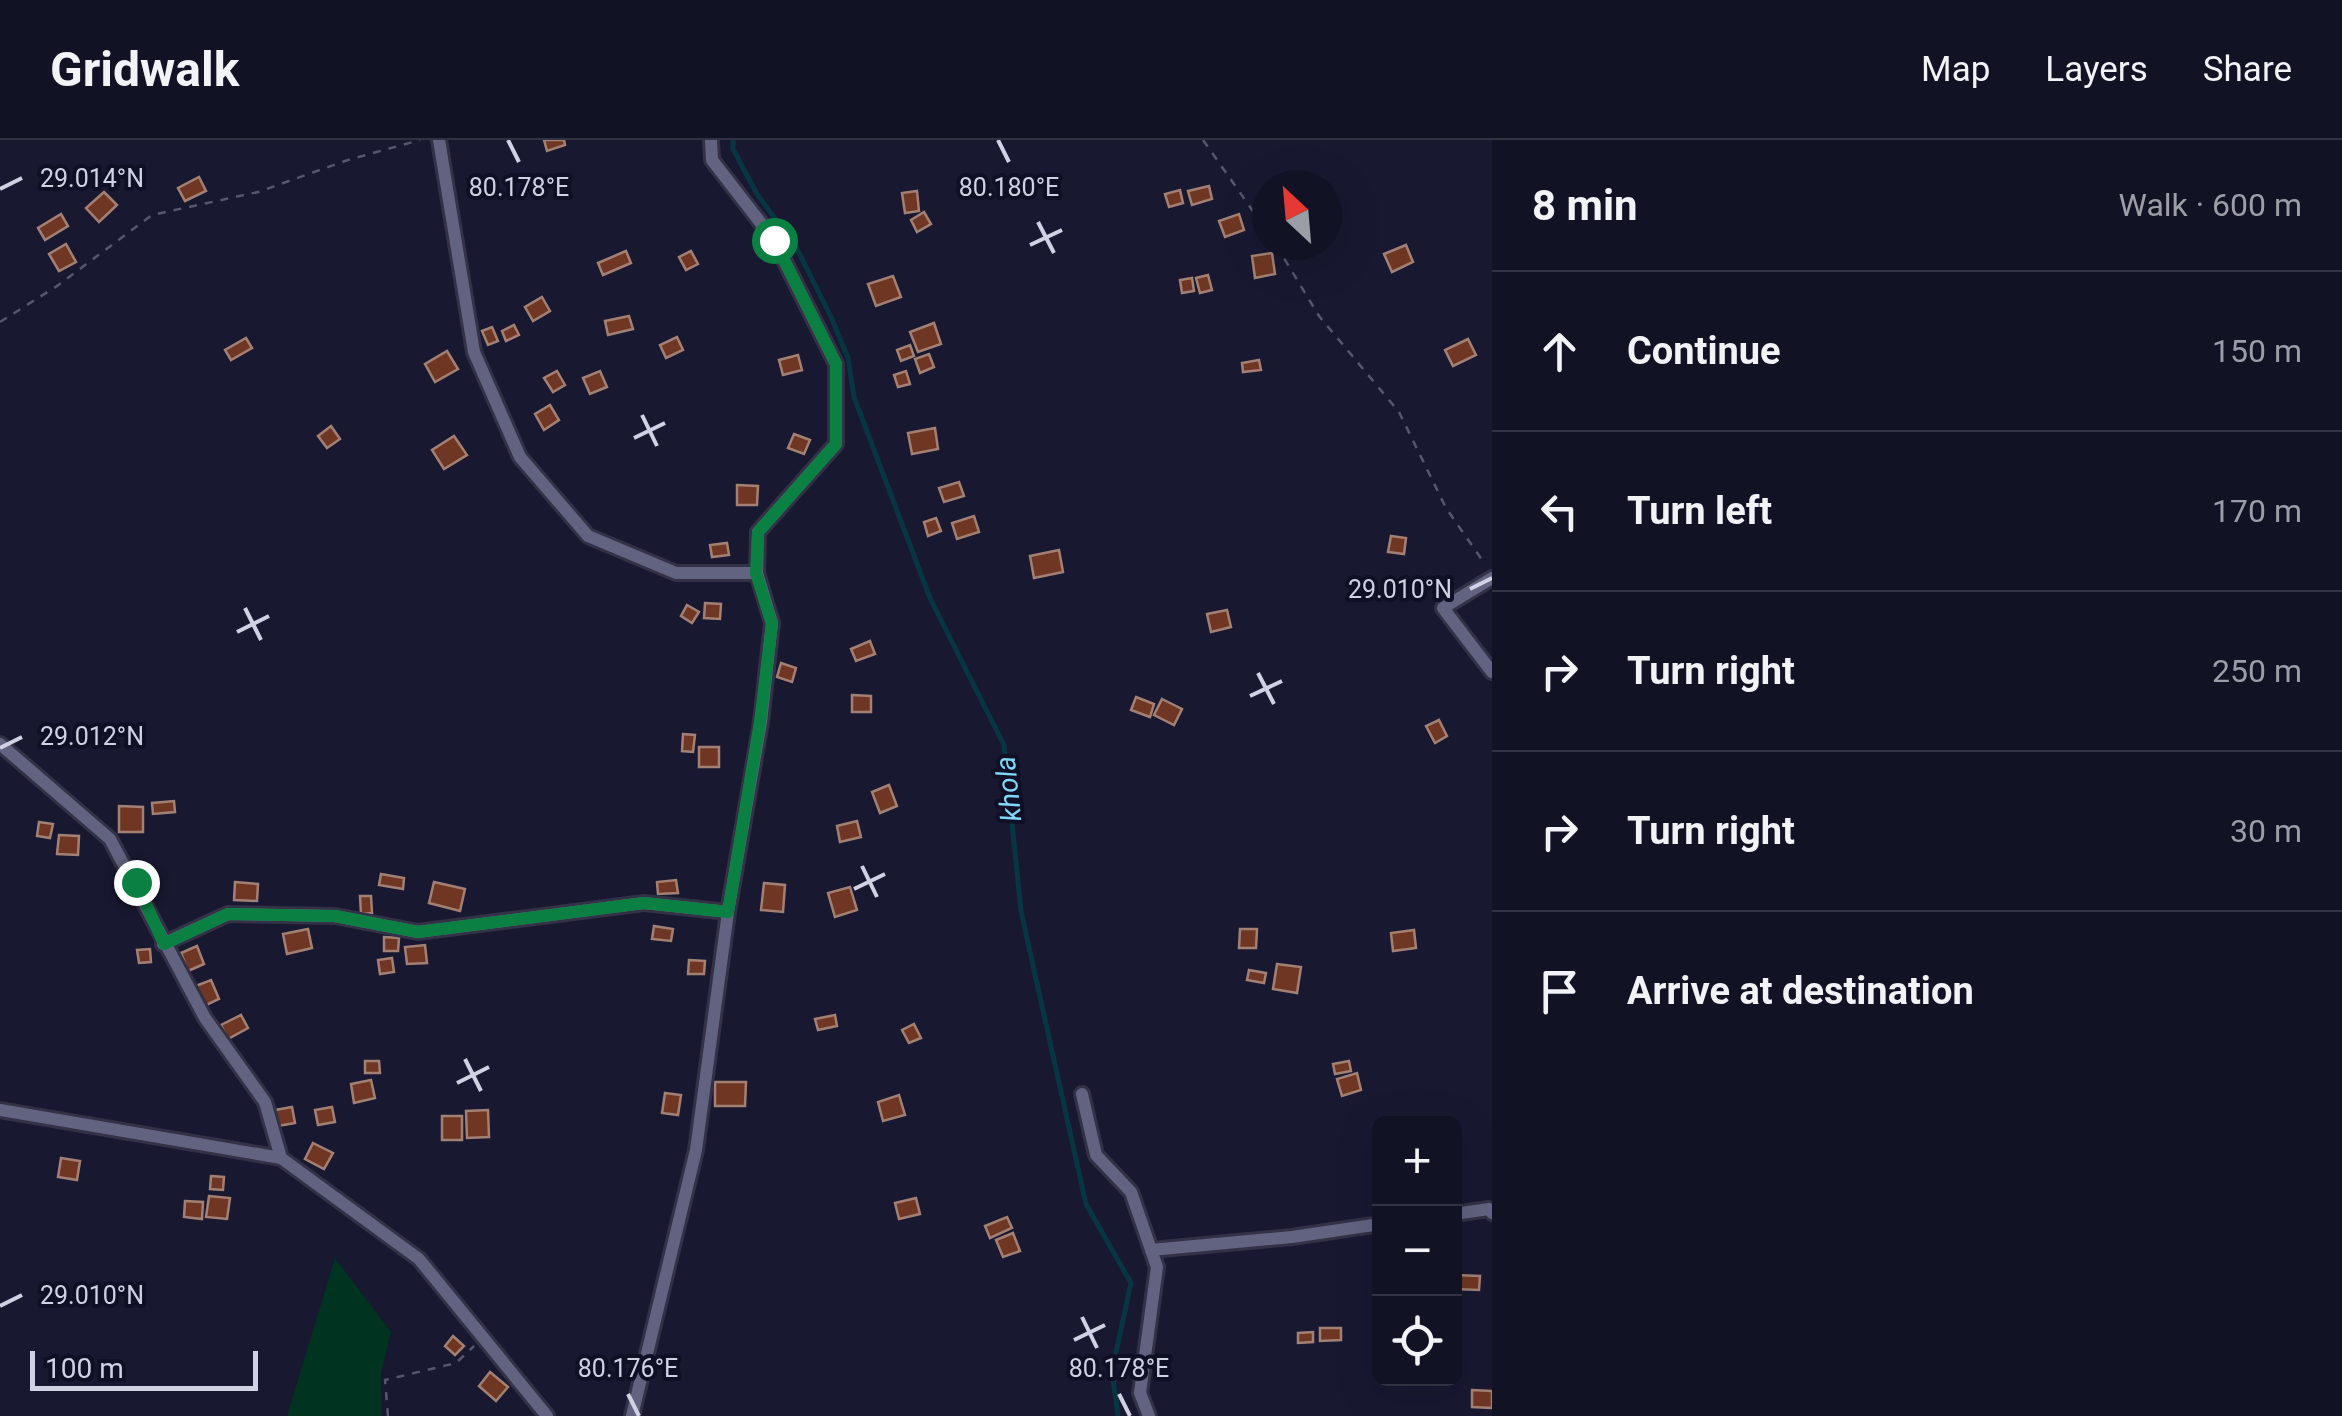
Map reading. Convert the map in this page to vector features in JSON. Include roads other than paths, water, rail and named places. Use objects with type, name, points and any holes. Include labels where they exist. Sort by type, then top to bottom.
[{"type":"street","points":[[439,140],[474,352],[520,456],[588,536],[676,573],[756,573]]},
{"type":"street","points":[[632,1416],[696,1150],[728,912],[760,722],[772,624],[756,573],[758,532],[836,444],[836,364],[774,240],[712,160],[711,140]]},
{"type":"street","points":[[1492,576],[1443,608],[1492,672]]},
{"type":"street","points":[[0,744],[110,840],[136,882],[164,944],[205,1018],[266,1102],[281,1158]]},
{"type":"street","points":[[164,944],[228,914],[335,916],[418,932],[644,903],[728,912]]},
{"type":"street","points":[[1082,1094],[1096,1155],[1132,1192],[1157,1267],[1140,1392],[1149,1416]]},
{"type":"street","points":[[0,1110],[281,1158],[419,1259],[547,1416]]},
{"type":"street","points":[[1462,1213],[1489,1209],[1492,1213]]},
{"type":"street","points":[[1151,1250],[1372,1225]]},
{"type":"waterway","name":"khola","points":[[733,140],[733,149],[757,194],[796,247],[831,317],[848,358],[854,397],[930,598],[1004,745],[1021,911],[1086,1204],[1131,1283],[1112,1371],[1118,1416]]}]
